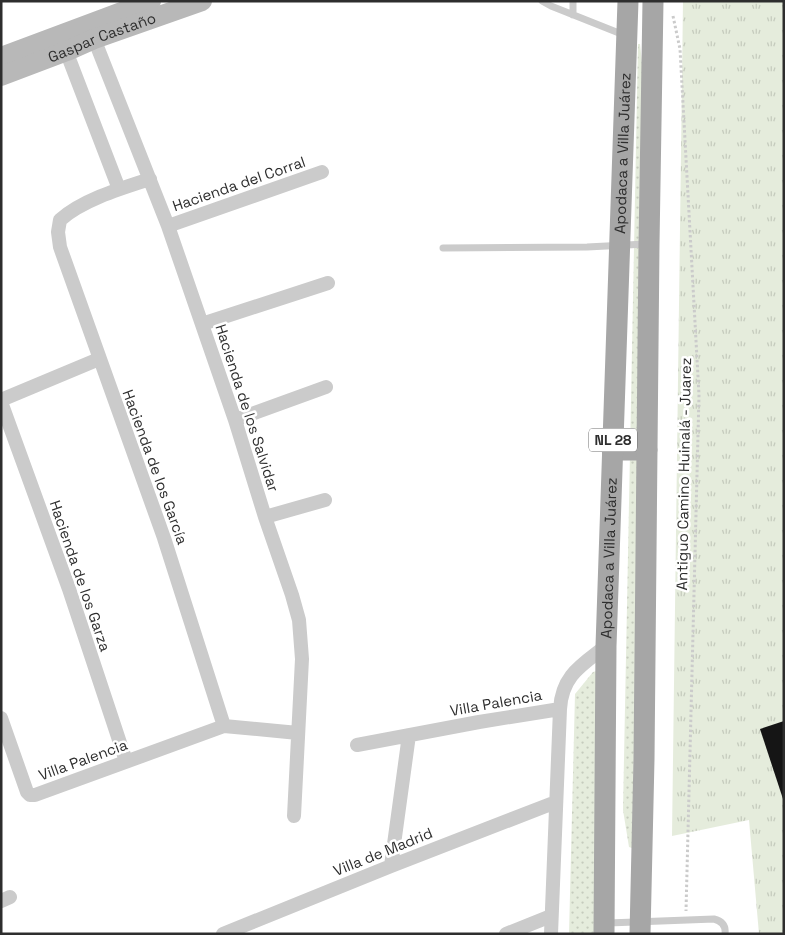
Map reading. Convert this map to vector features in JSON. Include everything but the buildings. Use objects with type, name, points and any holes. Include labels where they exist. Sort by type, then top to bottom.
[{"type":"main road","name":"Gaspar Castaño","points":[[1,76],[63,43],[151,1]]},
{"type":"main road","name":"Gaspar Castaño","points":[[91,31],[202,1]]},
{"type":"main road","name":"Apodaca a Villa Juárez","points":[[605,928],[606,646],[628,1]]},
{"type":"main road","name":"Apodaca a Villa Juárez","points":[[640,928],[644,759],[649,244],[662,6]]},
{"type":"main road","name":"Gaspar Castaño","points":[[1,56],[63,43]]},
{"type":"main road","points":[[612,450],[648,450]]},
{"type":"street","name":"Hacienda de los Salvidar","points":[[91,31],[168,226],[235,420],[264,517],[299,620],[302,659],[294,816]]},
{"type":"street","points":[[63,43],[119,189],[150,179]]},
{"type":"street","name":"Hacienda del Corral","points":[[168,226],[322,172]]},
{"type":"street","name":"Hacienda de los García","points":[[119,189],[70,211],[60,220],[58,232],[60,247],[164,538],[224,726]]},
{"type":"street","points":[[202,324],[328,283]]},
{"type":"street","points":[[1,400],[99,359]]},
{"type":"street","points":[[235,420],[326,387]]},
{"type":"street","name":"Hacienda de los Garza","points":[[1,400],[69,589],[126,761]]},
{"type":"street","points":[[264,517],[325,500]]},
{"type":"street","name":"Villa Palencia","points":[[357,745],[560,709],[564,690],[571,676],[606,646]]},
{"type":"street","points":[[551,934],[560,709]]},
{"type":"street","name":"Villa Palencia","points":[[1,718],[27,792],[35,796],[224,726],[298,733]]},
{"type":"street","points":[[391,866],[409,736]]},
{"type":"street","name":"Villa de Madrid","points":[[223,934],[556,802]]},
{"type":"street","points":[[506,934],[551,916]]},
{"type":"lane","points":[[542,1],[627,36]]},
{"type":"lane","points":[[573,1],[574,15]]},
{"type":"lane","points":[[443,248],[649,244]]},
{"type":"lane","points":[[605,928],[640,928],[686,919],[706,918],[718,920],[724,925],[726,929],[725,934]]},
{"type":"path","name":"Antiguo Camino Huinalá - Juarez","points":[[662,6],[680,49],[699,395],[686,919]]},
{"type":"green space","points":[[683,1],[784,1],[784,934],[759,934],[749,820],[672,836]]},
{"type":"green space","points":[[638,44],[640,44],[648,121],[632,848],[629,847],[623,810]]},
{"type":"green space","points":[[600,670],[595,934],[569,934],[575,694],[593,672]]}]
